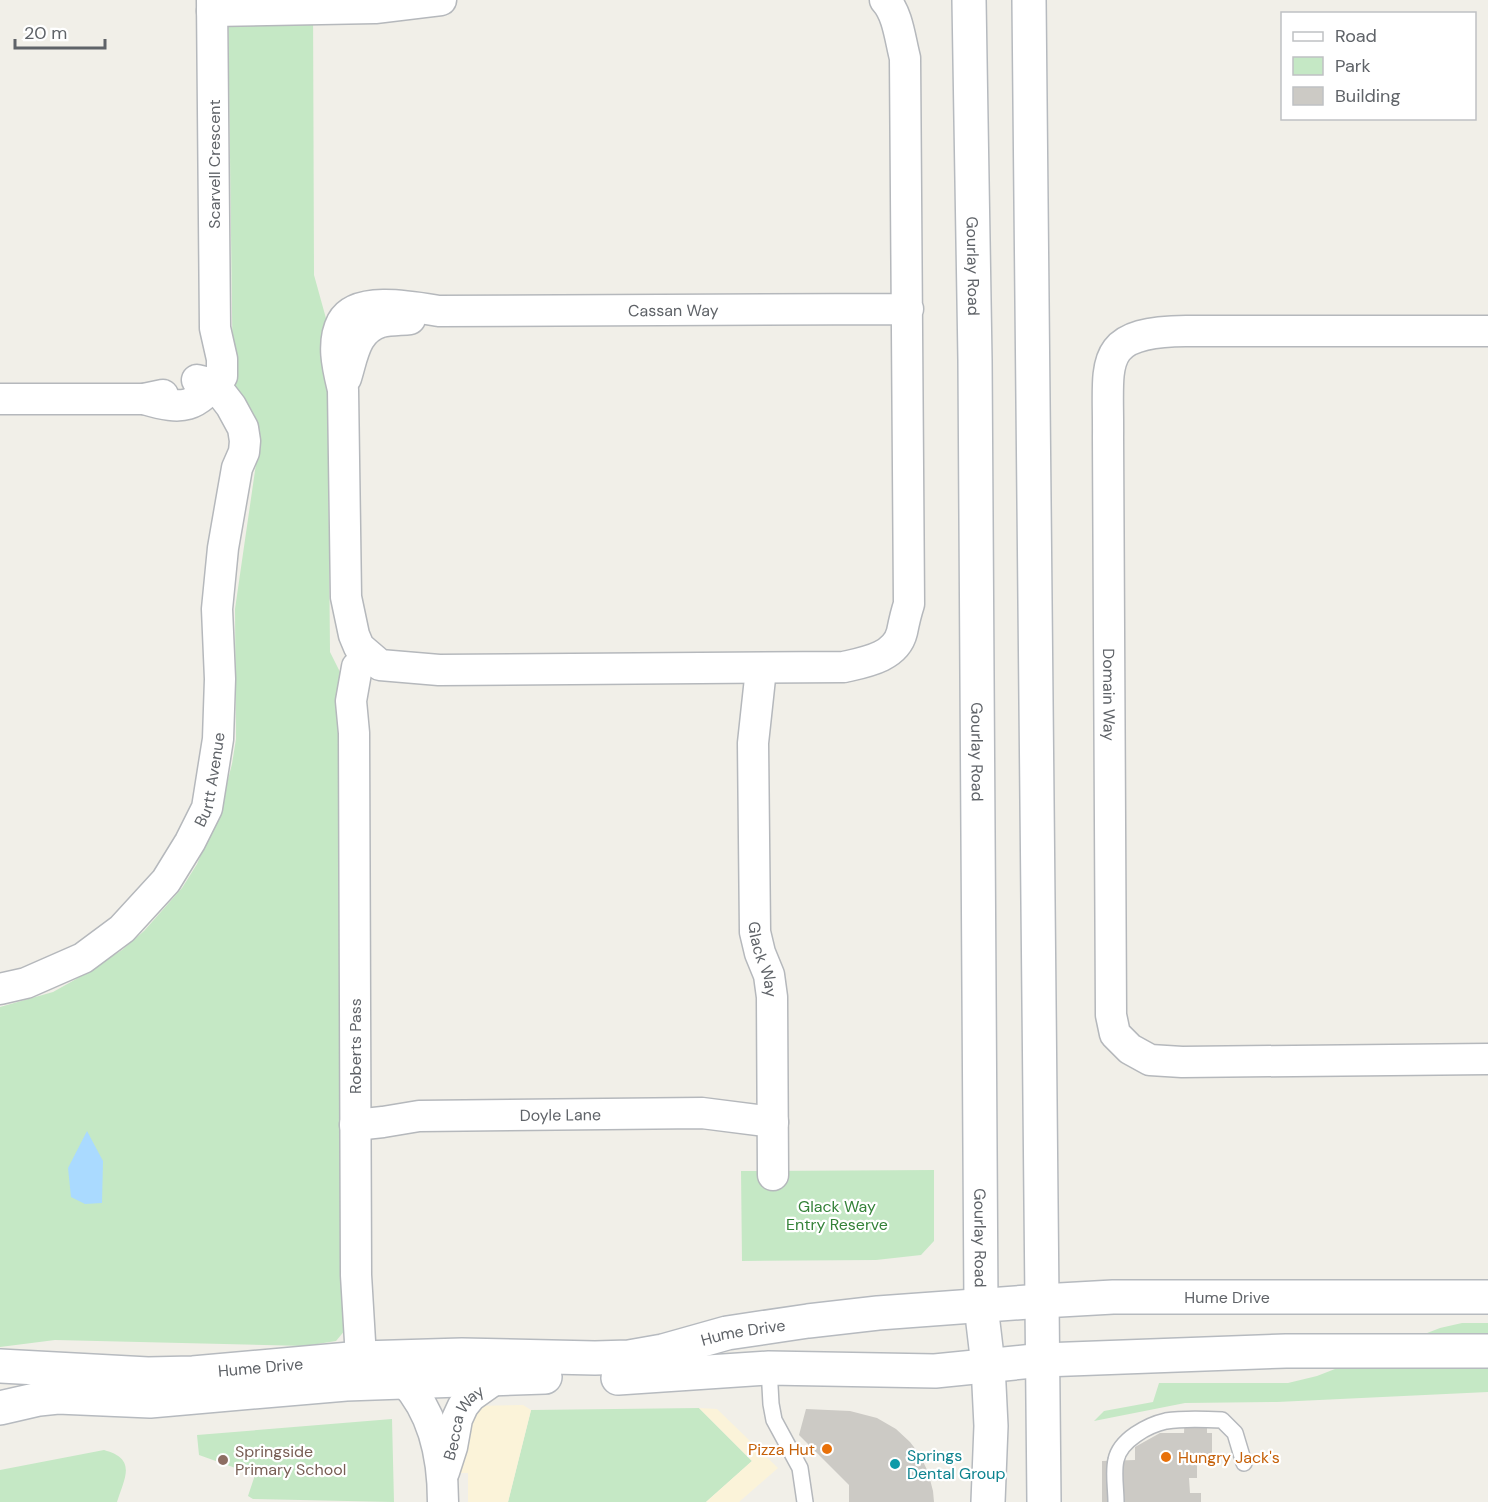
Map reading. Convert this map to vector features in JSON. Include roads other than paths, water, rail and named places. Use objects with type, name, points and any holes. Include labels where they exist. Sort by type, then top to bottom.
[{"type":"main road","name":"Gourlay Road","points":[[969,0],[975,360],[981,1306],[988,1365],[991,1426],[988,1502]]},
{"type":"main road","points":[[1029,0],[1044,1502]]},
{"type":"main road","name":"Hume Drive","points":[[0,1366],[148,1374],[193,1373],[361,1358],[462,1355],[595,1359],[629,1357],[663,1351],[727,1333],[808,1321],[1042,1300],[1113,1297],[1488,1297]]},
{"type":"main road","name":"Hume Drive","points":[[0,1408],[58,1397],[150,1401],[312,1386],[404,1381],[548,1377],[611,1378],[769,1368],[935,1371],[1043,1360],[1286,1351],[1488,1351]]},
{"type":"street","points":[[212,5],[375,8],[441,0]]},
{"type":"street","points":[[365,666],[379,677],[439,670],[844,668],[881,656],[894,648],[902,633],[909,604],[905,58],[895,18],[885,0]]},
{"type":"street","points":[[905,58],[911,36],[912,13],[908,0]]},
{"type":"street","name":"Scarvell Crescent","points":[[205,387],[210,334],[215,328],[212,5]]},
{"type":"street","name":"Cassan Way","points":[[365,666],[354,636],[346,597],[343,390],[354,346],[362,333],[379,322],[409,319],[439,311],[908,309]]},
{"type":"street","name":"Domain Way","points":[[1488,331],[1157,331],[1136,336],[1113,354],[1109,365],[1108,437],[1111,1015],[1116,1034],[1130,1049],[1150,1059],[1182,1062],[1488,1059]]},
{"type":"street","points":[[0,399],[144,399],[205,387]]},
{"type":"street","name":"Burtt Avenue","points":[[0,989],[26,983],[83,958],[122,929],[166,881],[190,842],[207,808],[218,739],[220,679],[217,609],[223,548],[237,468],[205,387]]},
{"type":"street","name":"Roberts Pass","points":[[361,1358],[357,1275],[355,1116],[354,733],[365,666]]},
{"type":"street","name":"Glack Way","points":[[752,669],[755,932],[759,953],[770,975],[772,997],[773,1175]]},
{"type":"street","name":"Doyle Lane","points":[[355,1116],[383,1122],[419,1116],[772,1112]]},
{"type":"street","name":"Becca Way","points":[[443,1488],[457,1419],[463,1406],[471,1396],[495,1379]]},
{"type":"street","name":"Becca Way","points":[[404,1381],[423,1408],[436,1444],[443,1488]]},
{"type":"lane","points":[[769,1368],[774,1420],[800,1468],[805,1502]]},
{"type":"lane","points":[[1116,1502],[1116,1460],[1123,1444],[1164,1421],[1222,1420],[1235,1433],[1244,1463]]},
{"type":"water","points":[[87,1131],[103,1161],[102,1203],[85,1204],[71,1197],[68,1168]]},
{"type":"place","name":"Pizza Hut","points":[[827,1449]]},
{"type":"place","name":"Hungry Jack's","points":[[1166,1457]]},
{"type":"place","name":"Springside Primary School","points":[[223,1460]]},
{"type":"place","name":"Springs Dental Group","points":[[895,1464]]},
{"type":"park label","name":"Glack Way Entry Reserve","points":[[837,1215]]}]
